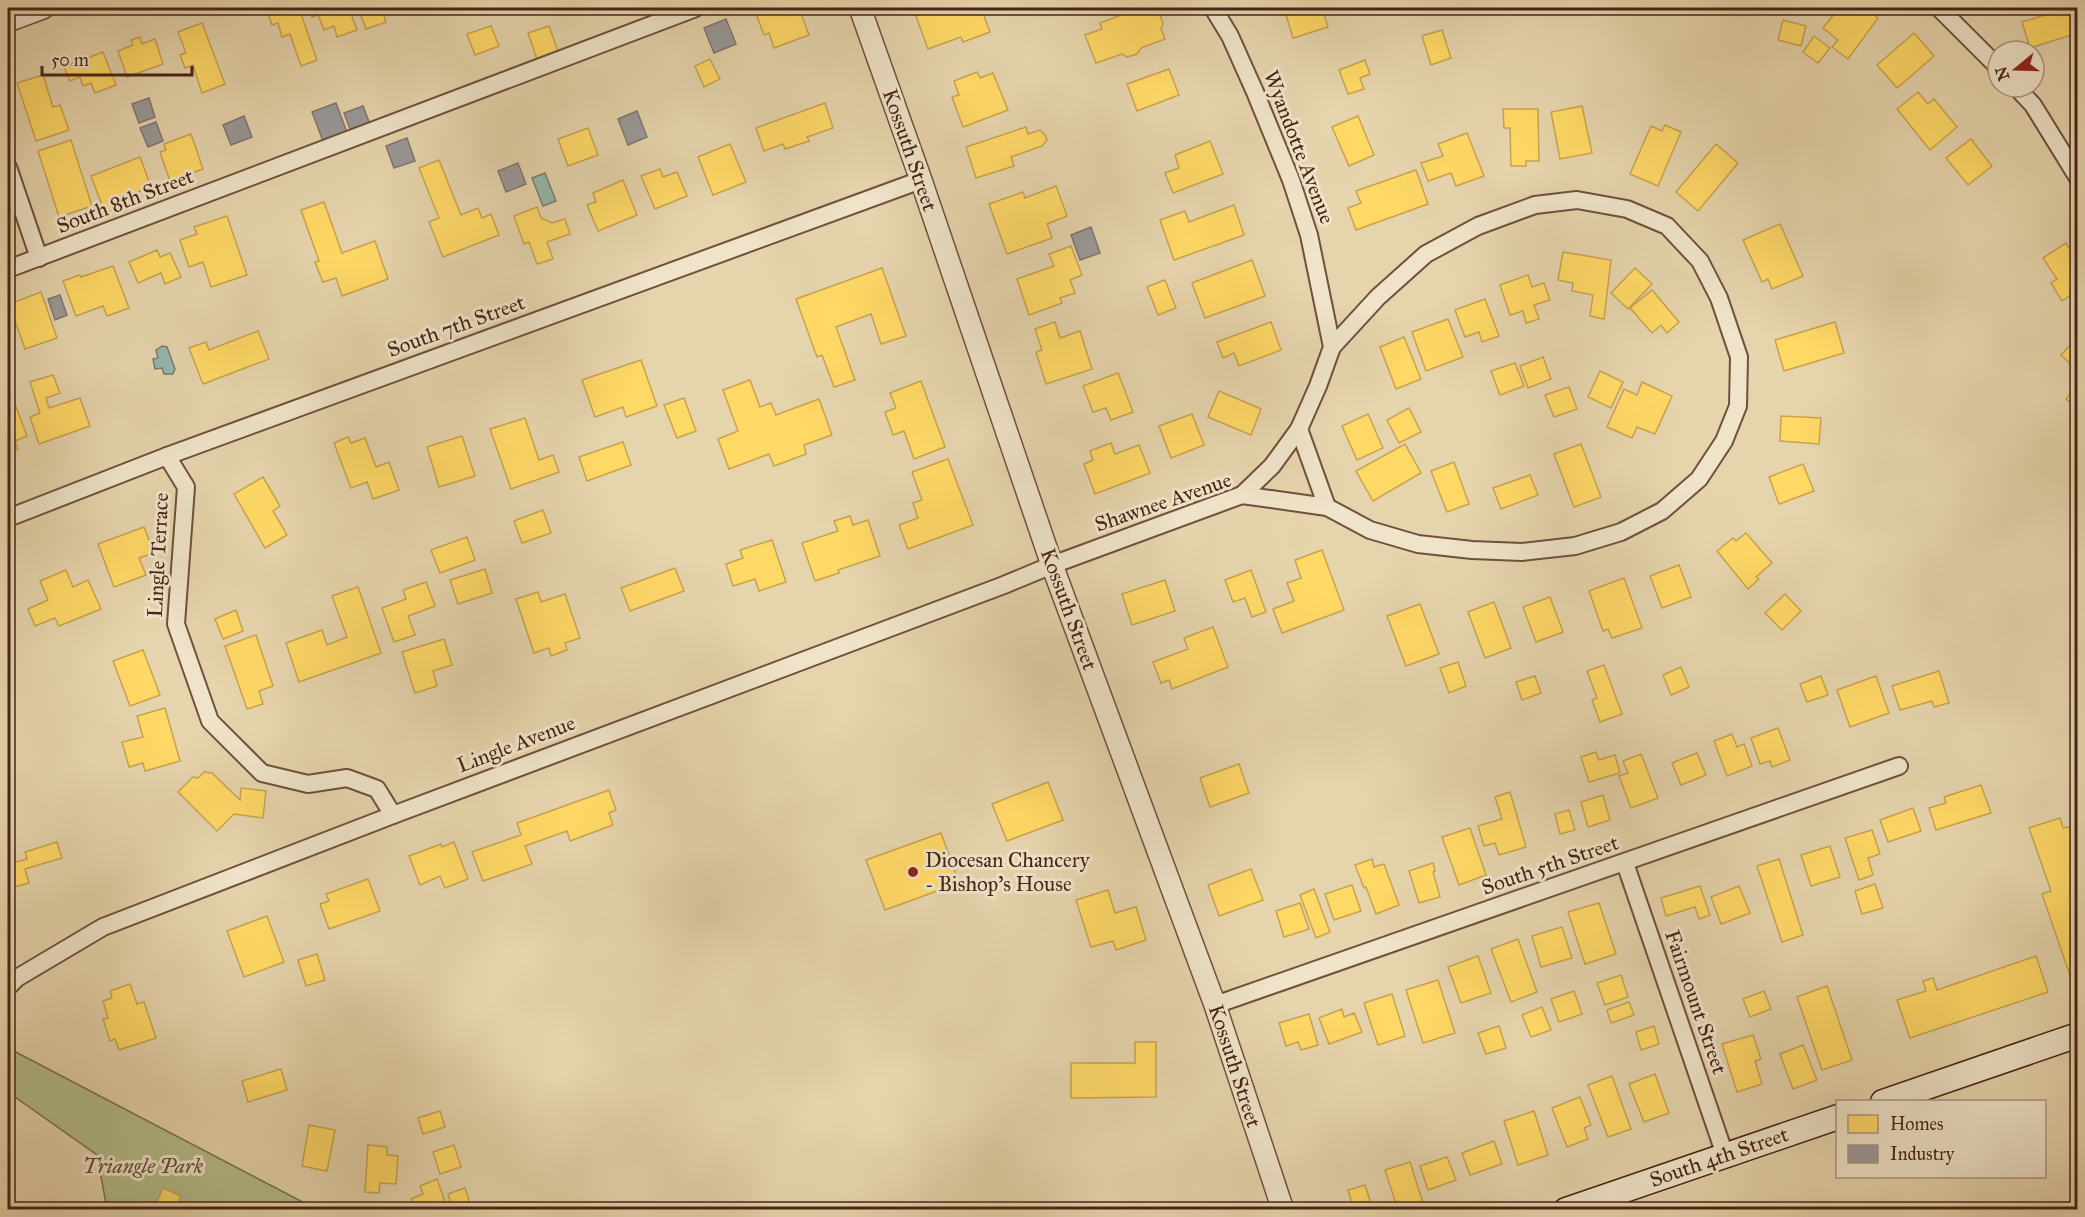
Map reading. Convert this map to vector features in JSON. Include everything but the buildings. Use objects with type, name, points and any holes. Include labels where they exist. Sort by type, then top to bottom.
[{"type":"main road","points":[[1886,1100],[2078,1035]]},
{"type":"main road","name":"South 4th Street","points":[[1566,1209],[1836,1118]]},
{"type":"street","points":[[8,21],[44,8]]},
{"type":"street","name":"South 8th Street","points":[[8,269],[696,8]]},
{"type":"street","name":"Kossuth Street","points":[[860,8],[1052,565],[1215,1005],[1283,1209]]},
{"type":"street","name":"Wyandotte Avenue","points":[[1213,8],[1230,36],[1291,180],[1310,235],[1332,347]]},
{"type":"street","points":[[1939,8],[1986,55]]},
{"type":"street","points":[[2027,99],[2078,178]]},
{"type":"street","points":[[8,167],[39,258]]},
{"type":"street","name":"South 7th Street","points":[[8,518],[167,456],[921,180]]},
{"type":"street","name":"Shawnee Avenue","points":[[1052,565],[1242,495],[1327,507],[1370,530],[1418,544],[1472,550],[1522,552],[1575,546],[1621,532],[1662,511],[1700,479],[1724,441],[1738,406],[1739,357],[1719,298],[1696,256],[1667,226],[1627,209],[1577,200],[1535,205],[1478,226],[1426,254],[1378,297],[1332,347]]},
{"type":"street","points":[[1242,495],[1272,466],[1299,429],[1332,347]]},
{"type":"street","points":[[1299,429],[1327,507]]},
{"type":"street","name":"Lingle Terrace","points":[[167,456],[186,487],[176,624],[210,721],[262,772],[308,784],[347,778],[377,789],[393,815]]},
{"type":"street","name":"Lingle Avenue","points":[[8,987],[16,978],[103,927],[1052,565]]},
{"type":"street","name":"South 5th Street","points":[[1215,1005],[1899,766]]},
{"type":"street","name":"Fairmount Street","points":[[1625,863],[1725,1155]]},
{"type":"green space","name":"Triangle Park","points":[[8,1048],[316,1209],[107,1209],[97,1155],[8,1092]]},
{"type":"water","points":[[545,173],[556,201],[543,206],[532,178]]},
{"type":"water","points":[[162,346],[167,347],[175,369],[173,374],[164,374],[162,368],[155,369],[153,359],[158,358],[156,350]]},
{"type":"place","name":"Diocesan Chancery - Bishop's House","points":[[913,872]]}]
